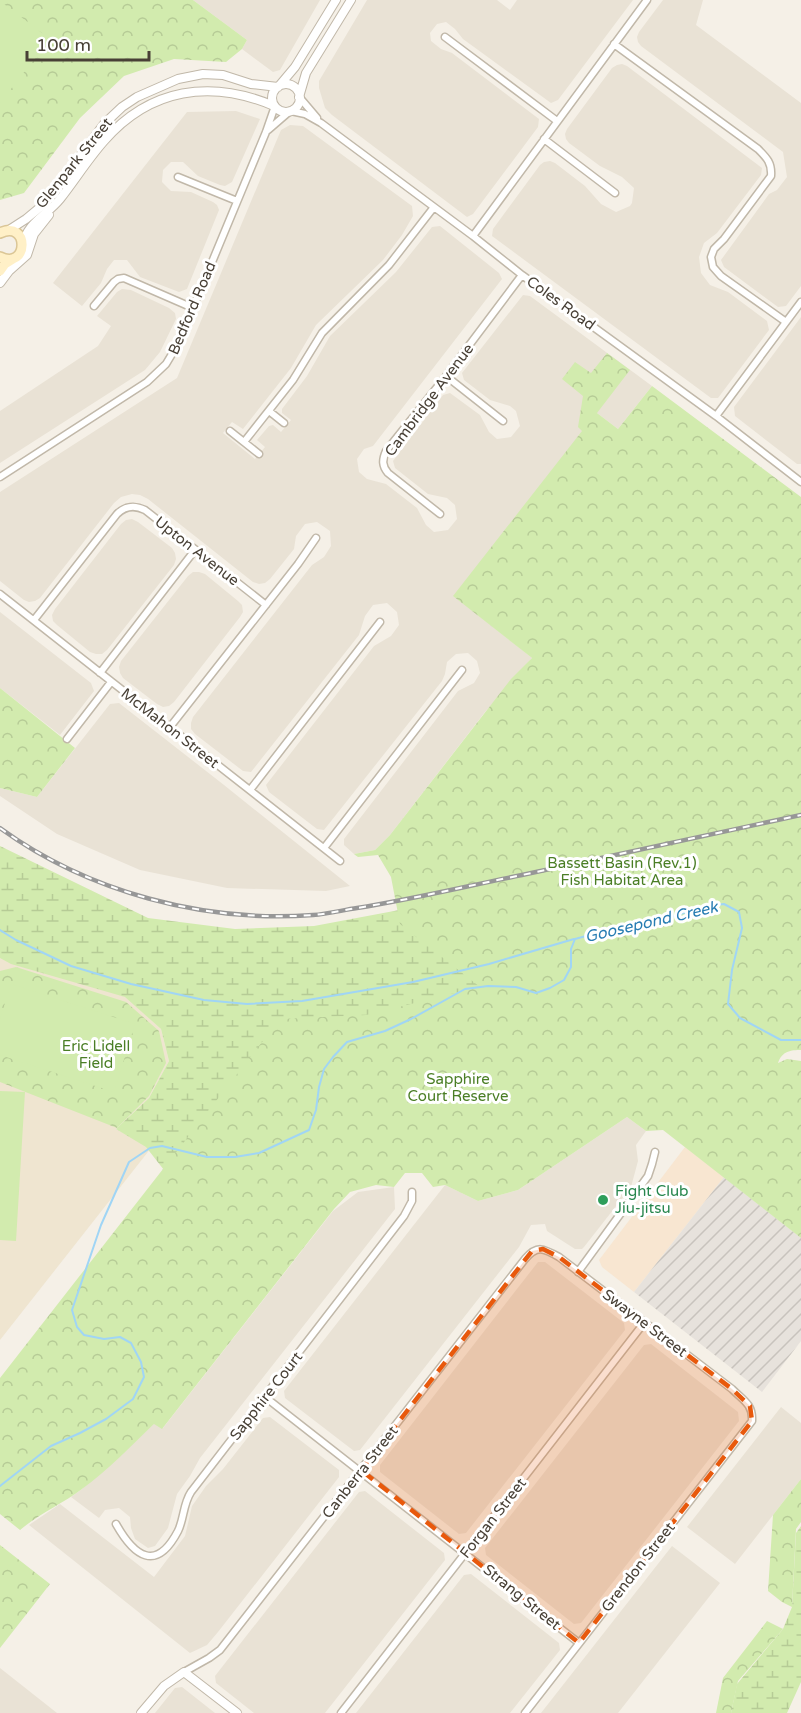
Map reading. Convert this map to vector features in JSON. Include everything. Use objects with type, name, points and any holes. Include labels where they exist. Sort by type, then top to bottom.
[{"type":"main road","points":[[0,271],[5,264],[20,254],[23,244],[20,236],[15,232],[4,231]]},
{"type":"main road","points":[[0,257],[13,259]]},
{"type":"street","points":[[336,0],[295,67],[272,96],[274,106],[281,111],[291,111],[297,106],[306,73],[351,0]]},
{"type":"street","points":[[473,236],[647,0]]},
{"type":"street","points":[[445,37],[557,121]]},
{"type":"street","points":[[614,44],[766,157],[771,166],[771,176],[714,249],[711,257],[713,267],[721,276],[786,322]]},
{"type":"street","name":"Glenpark Street","points":[[4,231],[26,219],[44,204],[104,124],[137,97],[178,79],[203,74],[223,75],[251,84],[278,87]]},
{"type":"street","points":[[278,87],[284,84],[292,86],[297,90],[299,97]]},
{"type":"street","name":"Glenpark Street","points":[[23,244],[29,229],[58,201],[109,135],[136,113],[158,101],[181,93],[205,90],[243,95],[274,106]]},
{"type":"street","name":"Coles Road","points":[[299,97],[321,123]]},
{"type":"street","name":"Bedford Road","points":[[0,477],[147,382],[157,375],[170,359],[266,132],[274,106]]},
{"type":"street","name":"Coles Road","points":[[291,111],[307,114],[321,123],[522,275],[716,416],[801,482]]},
{"type":"street","name":"Bedford Road","points":[[266,132],[291,111]]},
{"type":"street","points":[[544,139],[615,193]]},
{"type":"street","points":[[178,177],[237,201]]},
{"type":"street","points":[[0,283],[9,271],[26,257],[34,234],[58,201]]},
{"type":"street","points":[[244,442],[297,374],[322,333],[389,265],[434,207]]},
{"type":"street","points":[[121,269],[122,278]]},
{"type":"street","name":"Cambridge Avenue","points":[[440,514],[388,473],[383,463],[386,451],[522,275]]},
{"type":"street","points":[[94,306],[111,285],[122,278],[193,308]]},
{"type":"street","points":[[716,416],[801,302]]},
{"type":"street","points":[[446,376],[503,421]]},
{"type":"street","points":[[269,411],[284,423]]},
{"type":"street","points":[[230,431],[259,454]]},
{"type":"street","name":"Upton Avenue","points":[[34,620],[117,514],[124,508],[137,507],[146,510],[266,605]]},
{"type":"street","points":[[170,727],[316,538]]},
{"type":"street","points":[[100,673],[195,550]]},
{"type":"street","name":"McMahon Street","points":[[0,594],[340,861]]},
{"type":"street","points":[[250,790],[380,622]]},
{"type":"street","points":[[324,848],[462,670]]},
{"type":"street","points":[[68,739],[111,682]]},
{"type":"street","points":[[578,1272],[648,1176],[654,1152]]},
{"type":"street","name":"Sapphire Court","points":[[116,1524],[126,1541],[144,1555],[149,1557],[160,1554],[178,1531],[191,1491],[404,1216],[412,1201],[412,1192]]},
{"type":"street","name":"Swayne Street","points":[[525,1259],[537,1249],[543,1249],[559,1257],[743,1399],[750,1406],[752,1421]]},
{"type":"street","name":"Canberra Street","points":[[184,1672],[220,1650],[525,1259]]},
{"type":"street","name":"Forgan Street","points":[[341,1713],[644,1323]]},
{"type":"street","name":"Strang Street","points":[[265,1396],[579,1643]]},
{"type":"street","name":"Grendon Street","points":[[525,1713],[752,1421]]},
{"type":"street","points":[[141,1713],[167,1683],[184,1672],[237,1713]]},
{"type":"highlighted area","points":[[543,1249],[559,1257],[732,1389],[750,1406],[752,1421],[579,1643],[361,1470],[532,1251]]},
{"type":"shaded area","points":[[193,0],[320,0],[280,70],[273,72],[242,49],[247,40]]},
{"type":"shaded area","points":[[367,0],[497,0],[510,10],[517,0],[633,0],[558,100],[551,103],[463,39],[446,22],[437,24],[430,33],[431,41],[441,49],[452,53],[539,119],[538,127],[473,214],[467,217],[325,108],[319,81]]},
{"type":"shaded area","points":[[663,0],[703,0],[696,25],[801,103],[801,286],[786,306],[778,307],[724,267],[721,260],[769,194],[777,190],[787,177],[783,152],[641,46],[637,37],[639,32]]},
{"type":"shaded area","points":[[622,64],[762,168],[761,175],[717,233],[704,243],[699,257],[701,273],[710,285],[728,292],[767,321],[769,330],[718,398],[711,398],[492,236],[493,229],[544,162],[555,163],[585,186],[601,204],[616,212],[630,206],[634,188],[622,177],[600,166],[569,143],[565,134],[612,68]]},
{"type":"shaded area","points":[[236,111],[260,119],[232,182],[225,186],[220,185],[198,176],[183,162],[171,162],[163,170],[162,182],[171,191],[191,192],[213,202],[219,210],[187,289],[179,292],[140,277],[127,260],[114,260],[101,283],[82,306],[53,283],[187,112]]},
{"type":"shaded area","points":[[290,125],[303,126],[412,206],[413,216],[383,260],[316,325],[291,368],[243,429],[232,422],[223,433],[255,459],[265,447],[257,440],[269,426],[273,425],[281,432],[291,420],[282,413],[282,409],[307,376],[330,336],[396,272],[432,227],[440,226],[499,273],[502,279],[373,446],[364,449],[357,459],[359,472],[367,479],[386,484],[417,508],[426,525],[434,532],[448,530],[457,519],[455,505],[447,498],[428,494],[395,468],[393,461],[443,395],[450,393],[480,415],[489,432],[497,439],[511,437],[520,426],[516,411],[510,406],[490,400],[464,380],[462,373],[523,295],[530,296],[652,386],[618,429],[597,413],[458,599],[532,658],[485,712],[390,835],[375,850],[354,854],[344,845],[344,839],[458,691],[474,683],[480,673],[477,661],[468,653],[456,654],[447,662],[442,681],[324,830],[317,829],[269,792],[266,785],[374,646],[391,636],[399,625],[397,612],[387,603],[373,605],[365,616],[359,635],[251,772],[243,771],[191,729],[193,717],[312,565],[324,557],[331,546],[330,531],[317,522],[305,524],[296,536],[294,549],[270,579],[259,584],[253,582],[148,499],[132,494],[121,497],[114,503],[40,598],[29,602],[24,600],[0,581],[0,492],[177,378],[281,130]]},
{"type":"shaded area","points":[[122,289],[131,290],[175,313],[176,319],[160,352],[145,370],[0,463],[0,411],[98,346],[111,326],[97,316]]},
{"type":"shaded area","points":[[801,317],[801,464],[797,464],[735,416],[734,407]]},
{"type":"shaded area","points":[[132,519],[172,548],[176,559],[174,565],[107,650],[102,654],[96,654],[90,652],[57,625],[52,615],[121,524]]},
{"type":"shaded area","points":[[193,572],[205,574],[242,605],[243,612],[174,702],[163,707],[123,678],[119,667],[121,661]]},
{"type":"shaded area","points":[[0,612],[91,683],[94,691],[60,735],[0,688]]},
{"type":"shaded area","points":[[119,703],[350,886],[326,891],[227,888],[140,870],[57,834],[0,796],[0,788],[37,797],[110,704]]},
{"type":"shaded area","points":[[0,956],[126,997],[161,1029],[169,1061],[149,1098],[116,1129],[151,1148],[0,1340]]},
{"type":"shaded area","points":[[627,1117],[646,1131],[636,1145],[638,1161],[631,1187],[584,1247],[575,1249],[547,1231],[545,1224],[531,1225],[519,1247],[360,1450],[354,1451],[285,1398],[284,1391],[445,1185],[478,1201],[518,1190]]},
{"type":"shaded area","points":[[685,1147],[724,1177],[634,1292],[602,1267],[599,1260]]},
{"type":"shaded area","points":[[724,1177],[801,1238],[801,1341],[762,1392],[634,1292]]},
{"type":"shaded area","points":[[394,1187],[395,1209],[200,1458],[177,1494],[168,1528],[155,1546],[148,1548],[135,1539],[130,1517],[119,1508],[105,1510],[99,1518],[71,1497],[155,1423],[163,1428],[333,1211],[358,1192]]},
{"type":"shaded area","points":[[538,1262],[545,1262],[624,1323],[625,1330],[466,1533],[459,1534],[380,1472],[380,1465]]},
{"type":"shaded area","points":[[651,1344],[738,1412],[739,1421],[581,1623],[574,1624],[486,1555],[485,1548],[644,1345]]},
{"type":"shaded area","points":[[781,1407],[801,1423],[801,1479],[735,1564],[687,1527]]},
{"type":"shaded area","points":[[270,1417],[339,1470],[339,1477],[207,1645],[190,1653],[29,1525],[60,1504],[154,1577],[185,1536],[192,1506],[206,1486],[223,1469],[263,1418]]},
{"type":"shaded area","points":[[365,1491],[444,1553],[445,1560],[325,1713],[254,1713],[216,1683],[215,1676],[359,1492]]},
{"type":"shaded area","points":[[672,1546],[720,1583],[618,1713],[541,1713]]},
{"type":"shaded area","points":[[471,1574],[559,1643],[560,1650],[510,1713],[356,1713],[464,1575]]},
{"type":"shaded area","points":[[0,1668],[57,1713],[0,1713]]},
{"type":"shaded area","points":[[182,1687],[215,1713],[155,1713],[175,1688]]},
{"type":"green space","points":[[0,0],[193,0],[247,40],[242,49],[226,62],[174,59],[124,76],[80,118],[24,193],[0,200]]},
{"type":"green space","points":[[0,1],[50,39],[0,103]]},
{"type":"green space","points":[[607,353],[630,370],[597,413],[618,429],[652,386],[801,497],[801,1050],[787,1052],[778,1063],[787,1059],[801,1061],[801,1238],[663,1130],[646,1131],[627,1117],[518,1190],[478,1201],[445,1185],[433,1187],[422,1173],[405,1173],[394,1187],[376,1185],[350,1192],[334,1209],[162,1429],[154,1424],[92,1482],[20,1530],[0,1514],[0,1378],[280,1019],[366,1015],[480,987],[400,924],[391,877],[378,855],[358,857],[354,854],[375,850],[390,835],[511,679],[532,658],[453,596],[582,431],[578,427],[583,396],[562,379],[575,362],[591,373]]},
{"type":"green space","points":[[0,688],[75,748],[37,797],[0,788]]},
{"type":"green space","points":[[0,846],[148,918],[235,929],[314,926],[639,865],[653,1098],[448,1155],[171,1179],[146,1147],[116,1129],[149,1098],[169,1061],[161,1029],[125,997],[11,964],[0,958]]},
{"type":"green space","name":"Eric Lidell Field","points":[[16,967],[126,1002],[159,1031],[166,1063],[149,1096],[117,1128],[0,1082],[0,971]]},
{"type":"green space","points":[[11,984],[135,1024],[114,1092],[0,1055],[0,1019]]},
{"type":"green space","points":[[0,1091],[25,1092],[16,1241],[0,1240]]},
{"type":"green space","points":[[801,1479],[801,1522],[796,1529],[792,1607],[768,1591],[773,1515]]},
{"type":"green space","points":[[801,1526],[801,1682],[787,1713],[731,1713],[737,1684],[783,1629],[792,1607],[796,1533]]},
{"type":"green space","points":[[0,1545],[50,1584],[0,1648]]},
{"type":"green space","points":[[767,1621],[783,1629],[738,1681],[731,1713],[716,1713],[723,1678]]},
{"type":"waterway","name":"Goosepond Creek","points":[[0,1486],[51,1446],[106,1419],[133,1399],[144,1377],[141,1362],[131,1343],[120,1337],[104,1339],[84,1335],[77,1327],[72,1310],[101,1225],[129,1162],[150,1148],[162,1146],[207,1157],[235,1157],[259,1153],[309,1130],[316,1110],[324,1069],[347,1042],[385,1031],[465,989],[488,986],[516,987],[536,993],[550,988],[564,980],[571,967],[571,949],[575,939],[608,930],[657,922],[701,907],[724,904],[739,912],[742,928],[732,970],[728,1004],[740,1018],[781,1040],[801,1040]]},
{"type":"waterway","points":[[0,930],[71,966],[131,984],[204,1000],[247,1004],[302,1001],[413,982],[489,964],[574,939]]},
{"type":"railway","points":[[0,828],[71,870],[109,886],[189,908],[230,914],[272,916],[319,914],[399,901],[801,815]]},
{"type":"place","name":"Fight Club Jiu-jitsu","points":[[603,1200]]},
{"type":"park label","name":"Bassett Basin (Rev.1) Fish Habitat Area","points":[[622,872]]},
{"type":"park label","name":"Sapphire Court Reserve","points":[[458,1088]]}]
